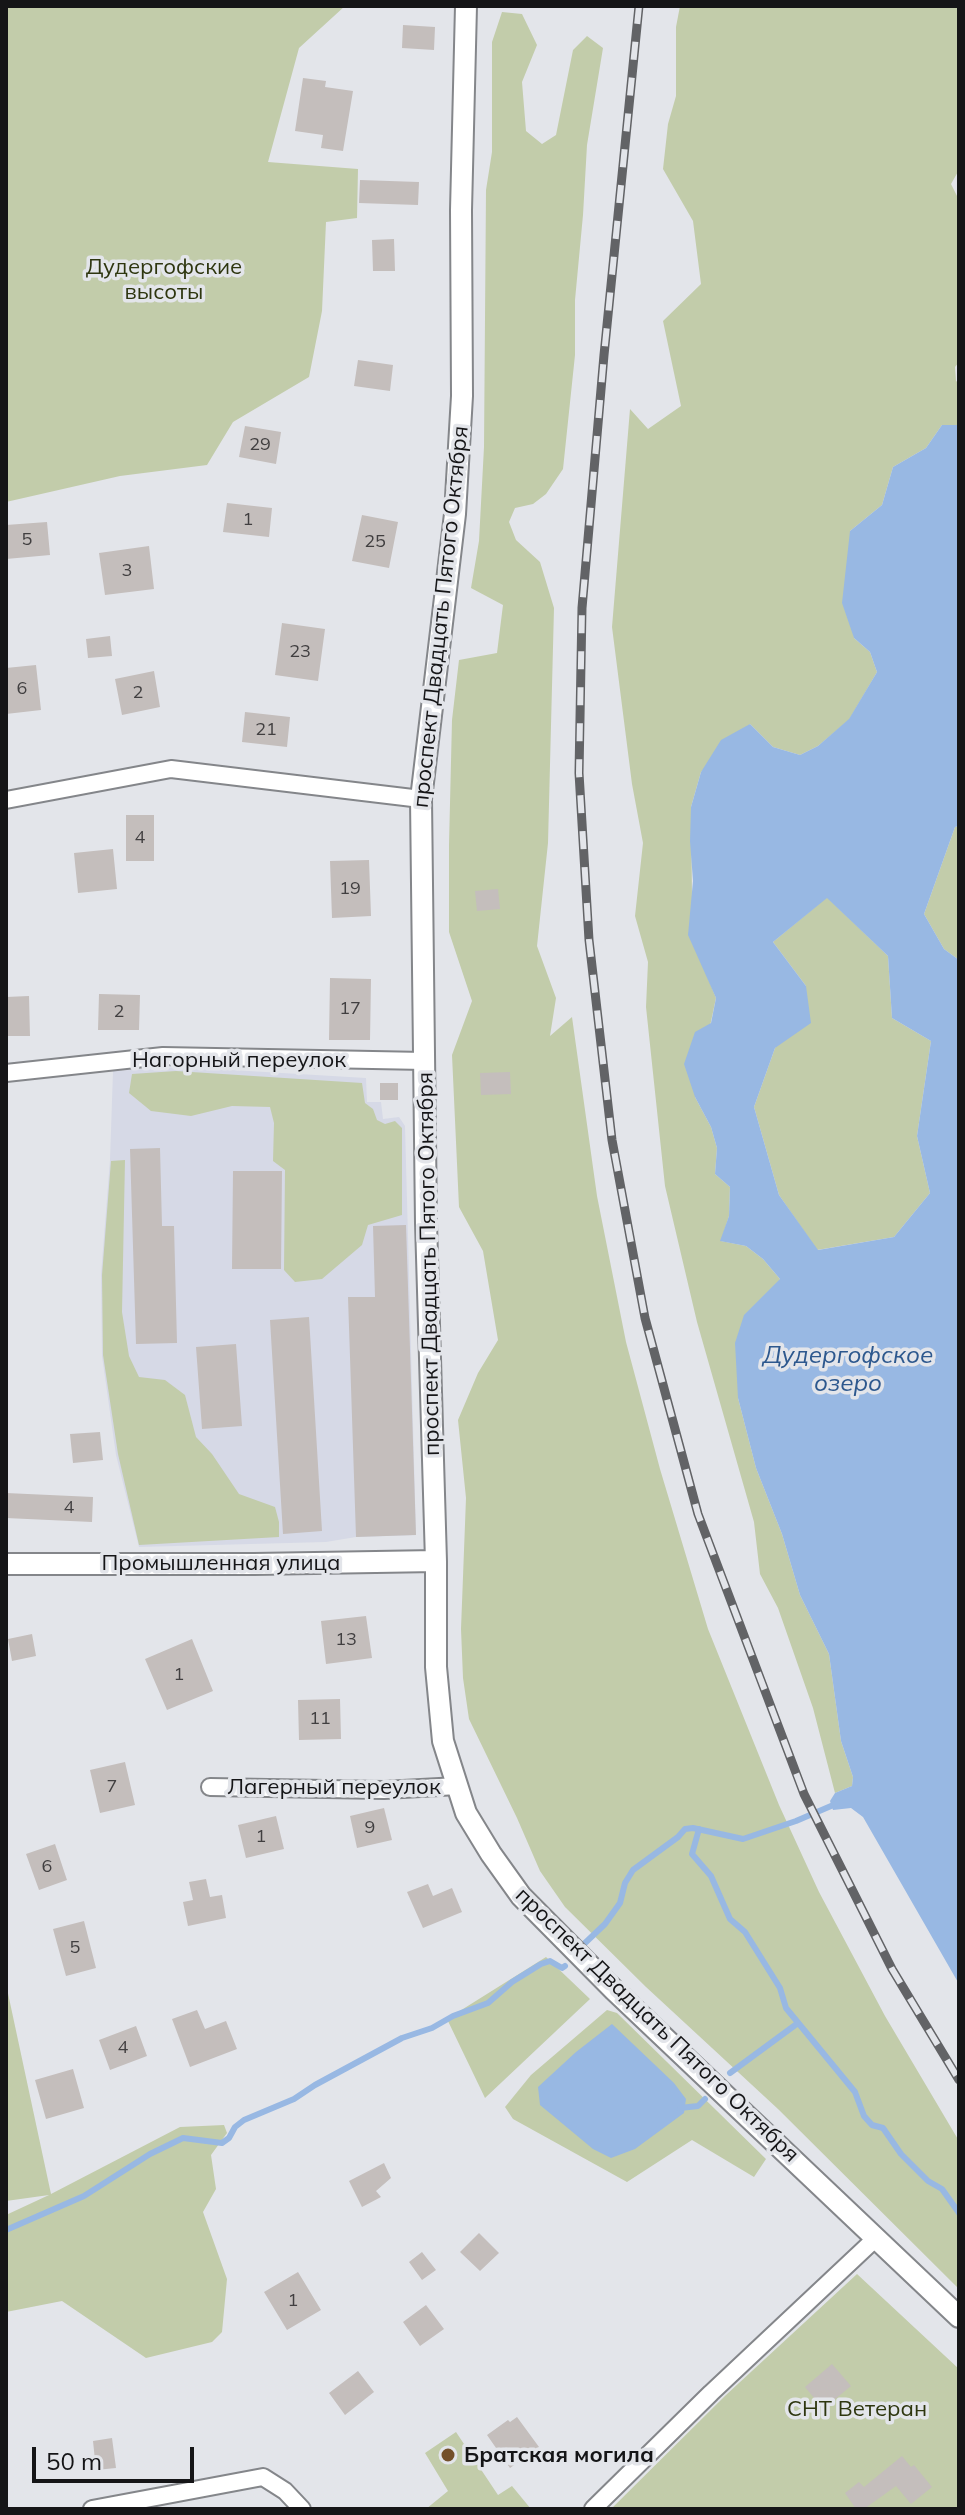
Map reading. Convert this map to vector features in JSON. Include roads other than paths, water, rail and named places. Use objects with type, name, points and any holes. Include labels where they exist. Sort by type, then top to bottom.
[{"type":"street","name":"проспект Двадцать Пятого Октября","points":[[466,6],[461,210],[462,396],[455,514],[421,799],[436,1667],[443,1741],[466,1813],[521,1896],[614,1990],[959,2317]]},
{"type":"street","points":[[6,800],[171,769],[421,799]]},
{"type":"street","name":"Нагорный переулок","points":[[6,1073],[163,1056],[425,1061]]},
{"type":"street","name":"Промышленная улица","points":[[6,1564],[436,1561]]},
{"type":"street","name":"Лагерный переулок","points":[[210,1787],[384,1790],[458,1786]]},
{"type":"street","points":[[593,2509],[876,2238]]},
{"type":"street","points":[[92,2509],[263,2477],[285,2491],[302,2509]]},
{"type":"water","name":"Дудергофское озеро","points":[[942,425],[959,425],[959,826],[955,827],[924,914],[944,949],[959,960],[959,1984],[863,1817],[851,1808],[833,1810],[830,1801],[835,1793],[852,1786],[853,1777],[841,1741],[829,1654],[800,1595],[782,1534],[756,1468],[738,1398],[735,1343],[744,1315],[780,1279],[763,1259],[746,1246],[720,1241],[729,1216],[730,1187],[715,1174],[717,1148],[684,1064],[695,1032],[711,1023],[716,998],[688,935],[693,881],[691,807],[701,772],[721,740],[750,724],[773,747],[800,755],[818,746],[849,719],[877,672],[870,652],[854,638],[842,603],[850,531],[882,505],[893,467],[926,448]],"holes":[[[827,898],[888,956],[892,1018],[931,1041],[917,1136],[930,1193],[894,1237],[818,1250],[779,1195],[754,1107],[775,1048],[811,1023],[806,986],[773,942]]]},
{"type":"water","points":[[612,2024],[674,2083],[686,2099],[684,2113],[635,2149],[611,2158],[593,2149],[540,2105],[538,2087]]},
{"type":"waterway","points":[[585,1943],[605,1924],[620,1903],[625,1883],[633,1870],[685,1829],[743,1839],[838,1803]]},
{"type":"waterway","points":[[699,1829],[692,1854],[711,1876],[730,1919],[745,1932],[780,1988],[786,2008],[855,2092],[864,2116],[872,2125],[883,2128],[901,2154],[928,2181],[942,2189],[959,2213]]},
{"type":"waterway","points":[[6,2230],[84,2196],[150,2154],[183,2138],[222,2143],[244,2120],[294,2099],[402,2038],[488,2003],[512,1982],[541,1964],[550,1961],[562,1968],[565,1966]]},
{"type":"waterway","points":[[730,2073],[798,2023]]},
{"type":"waterway","points":[[680,2108],[698,2106],[705,2099]]},
{"type":"railway","points":[[639,6],[582,608],[579,773],[589,940],[612,1140],[645,1318],[698,1514],[804,1794],[892,1969],[959,2080]]},
{"type":"place","name":"Братская могила","points":[[448,2455]]},
{"type":"park label","name":"Дудергофские высоты","points":[[164,280]]},
{"type":"park label","name":"СНТ Ветеран","points":[[857,2409]]}]
